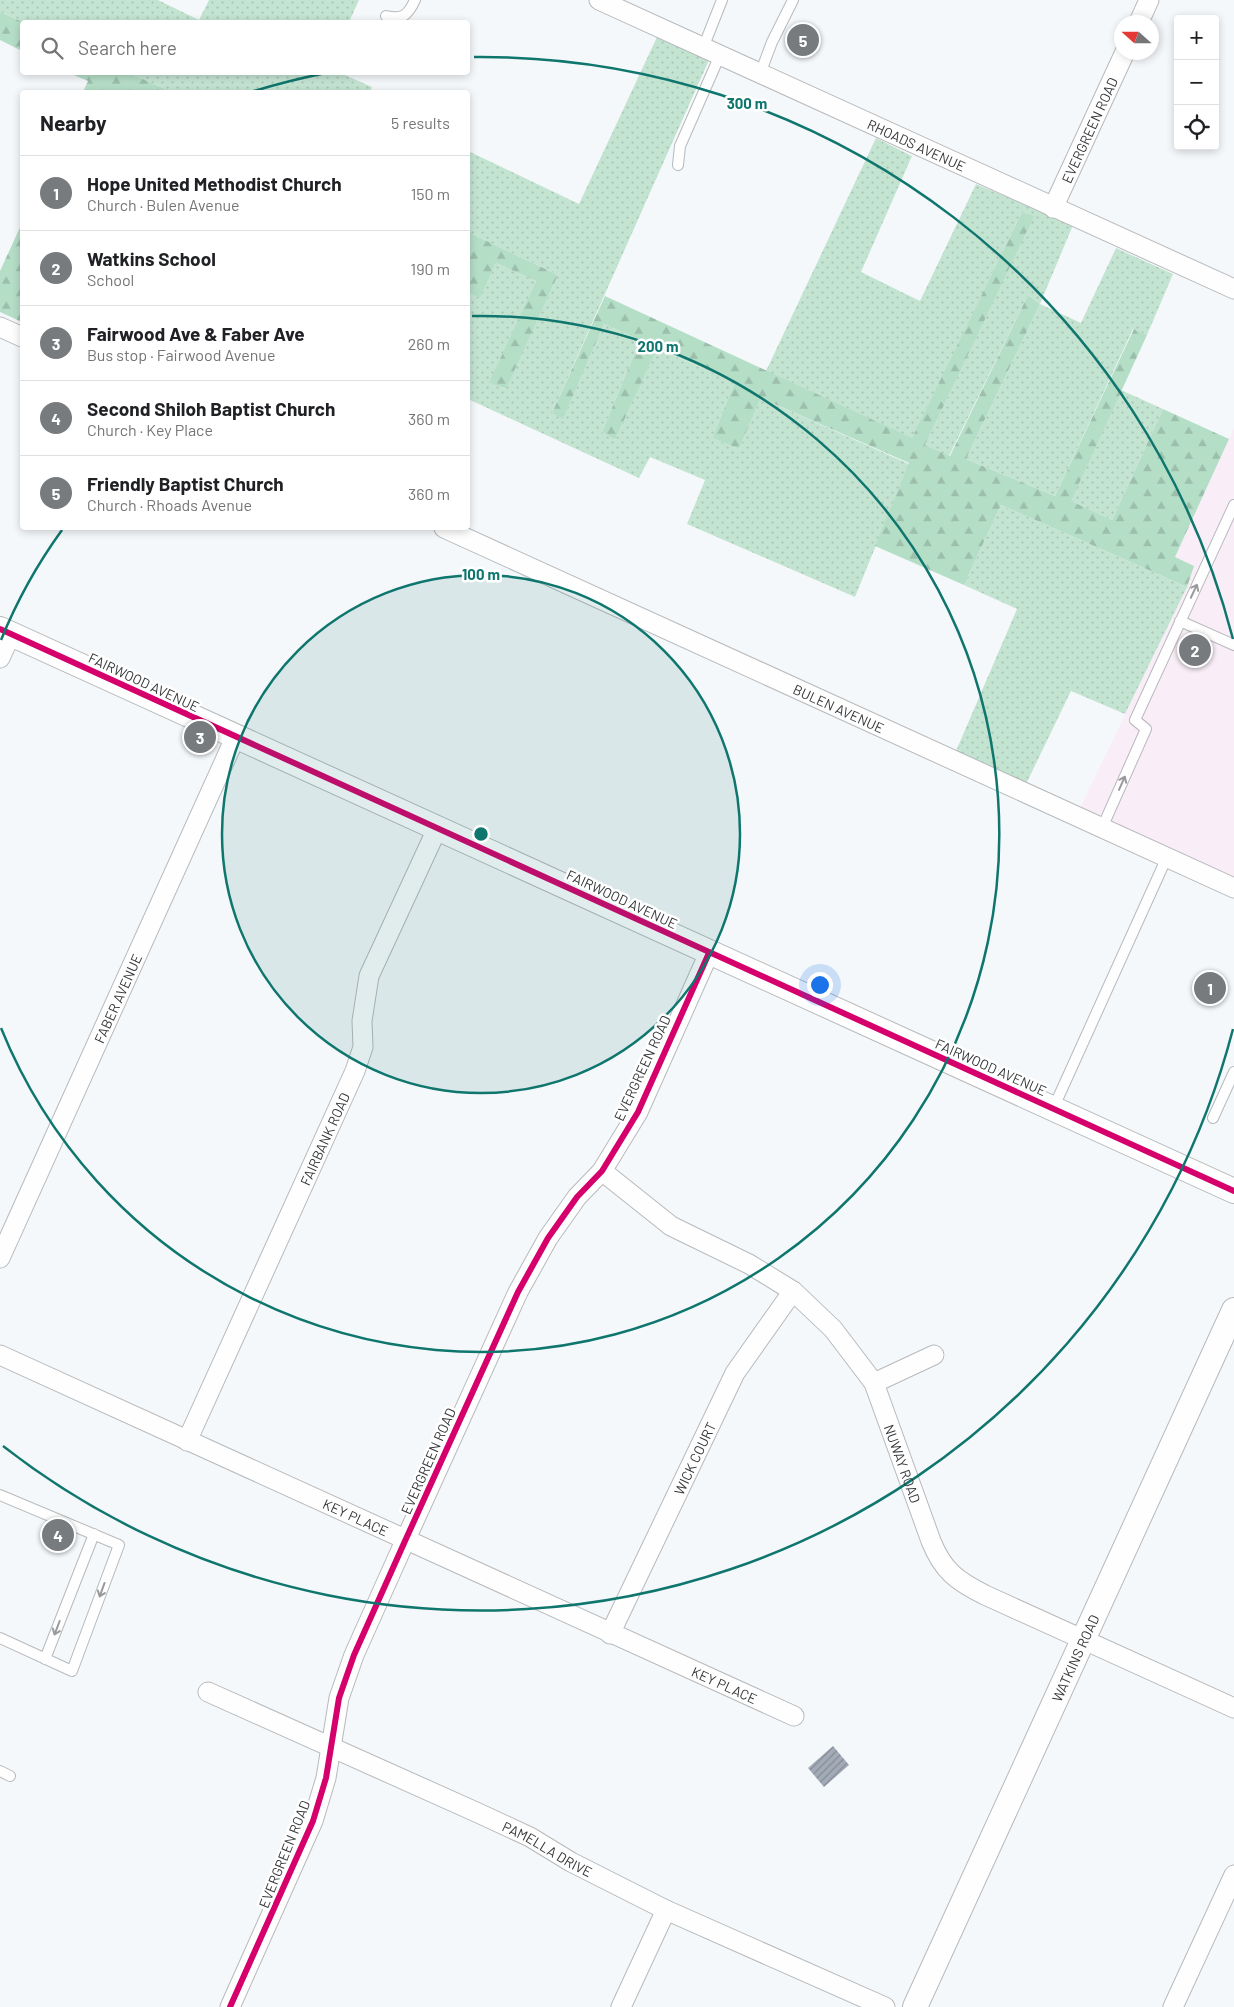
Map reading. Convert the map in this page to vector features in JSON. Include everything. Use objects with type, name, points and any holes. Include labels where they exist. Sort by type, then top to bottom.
[{"type":"street","name":"RHOADS AVENUE","points":[[599,0],[1234,289]]},
{"type":"street","points":[[1142,15],[1149,0]]},
{"type":"street","name":"EVERGREEN ROAD","points":[[1053,208],[1121,60]]},
{"type":"street","points":[[0,327],[20,336]]},
{"type":"street","name":"BULEN AVENUE","points":[[448,530],[1234,888]]},
{"type":"street","points":[[0,658],[5,632]]},
{"type":"street","name":"FAIRWOOD AVENUE","points":[[5,632],[1234,1191]]},
{"type":"street","name":"FABER AVENUE","points":[[0,1258],[235,738]]},
{"type":"street","name":"FAIRBANK ROAD","points":[[187,1441],[355,1071],[363,1047],[362,1021],[369,976],[437,829]]},
{"type":"street","name":"EVERGREEN ROAD","points":[[230,2007],[313,1821],[326,1778],[339,1698],[354,1655],[405,1540],[518,1292],[548,1238],[577,1197],[602,1171],[638,1112],[709,953]]},
{"type":"street","name":"NUWAY ROAD","points":[[602,1171],[671,1226],[749,1264],[793,1291],[833,1329],[874,1383],[938,1559],[951,1575],[966,1585],[1082,1640],[1234,1708]]},
{"type":"street","name":"WICK COURT","points":[[610,1634],[734,1373],[793,1291]]},
{"type":"street","name":"WATKINS ROAD","points":[[915,2007],[1234,1310]]},
{"type":"street","name":"KEY PLACE","points":[[0,1355],[610,1634],[794,1716]]},
{"type":"street","points":[[874,1383],[934,1355]]},
{"type":"street","name":"PAMELLA DRIVE","points":[[208,1692],[530,1837],[571,1862],[666,1910],[885,2007]]},
{"type":"street","points":[[1173,2007],[1234,1875]]},
{"type":"street","points":[[621,2007],[666,1910]]},
{"type":"lane","points":[[386,16],[396,19],[403,17],[409,13],[415,0]]},
{"type":"lane","points":[[678,165],[680,146],[712,52],[722,0]]},
{"type":"lane","points":[[760,74],[772,42],[793,0]]},
{"type":"lane","points":[[1102,828],[1146,729],[1136,720],[1234,505]]},
{"type":"lane","points":[[1180,620],[1234,645]]},
{"type":"lane","points":[[1053,1109],[1167,857]]},
{"type":"lane","points":[[1213,1118],[1234,1072]]},
{"type":"lane","points":[[0,1495],[119,1545],[72,1671],[0,1638]]},
{"type":"lane","points":[[45,1659],[94,1534]]},
{"type":"shaded area","points":[[1234,428],[1234,880],[1079,810],[1187,587],[1175,557]]},
{"type":"green space","points":[[0,0],[158,0],[199,20],[20,21],[0,12]]},
{"type":"green space","points":[[209,0],[359,0],[350,20],[199,20]]},
{"type":"green space","points":[[0,12],[20,21],[20,50],[0,40]]},
{"type":"green space","points":[[657,37],[709,60],[552,413],[563,418],[604,324],[640,340],[602,432],[615,440],[656,348],[735,382],[712,438],[739,449],[761,398],[909,464],[855,597],[687,524],[705,480],[650,457],[639,478],[470,400],[470,293],[480,297],[496,263],[536,281],[490,383],[505,389],[558,275],[470,233],[470,152],[579,204]]},
{"type":"green space","points":[[74,75],[134,75],[167,90],[84,90],[88,81]]},
{"type":"green space","points":[[134,75],[345,75],[372,87],[371,90],[167,90]]},
{"type":"green space","points":[[876,138],[912,156],[861,272],[920,301],[976,184],[1073,225],[1040,304],[1028,295],[949,456],[925,445],[1033,216],[1022,212],[912,439],[766,371]]},
{"type":"green space","points":[[1022,212],[1034,216],[925,445],[950,456],[1028,295],[1040,304],[966,459],[1055,496],[1134,329],[1147,335],[1071,501],[1112,520],[1163,409],[1229,439],[1175,557],[1194,566],[1187,587],[1001,505],[964,585],[875,546],[909,463],[761,398],[739,449],[712,438],[735,382],[657,348],[615,440],[602,432],[640,340],[604,324],[563,419],[552,413],[605,296],[912,438]]},
{"type":"green space","points":[[20,227],[20,321],[0,312],[0,271]]},
{"type":"green space","points":[[470,233],[558,275],[506,389],[489,383],[536,281],[496,263],[480,298],[470,293]]},
{"type":"green space","points":[[1116,248],[1173,274],[1147,335],[1133,329],[1055,496],[966,459],[1040,304],[1081,323]]},
{"type":"green space","points":[[1121,390],[1163,409],[1112,520],[1070,501]]},
{"type":"green space","points":[[1001,505],[1187,587],[1125,714],[1071,691],[1026,784],[956,751],[1017,609],[964,585]]},
{"type":"building","points":[[833,1746],[849,1765],[824,1787],[808,1768]]},
{"type":"cycle path","points":[[0,629],[1234,1191]]},
{"type":"cycle path","points":[[230,2007],[313,1821],[326,1778],[339,1698],[354,1655],[518,1292],[548,1238],[577,1197],[602,1171],[638,1112],[709,953]]},
{"type":"place","name":"Friendly Baptist Church","points":[[803,40]]},
{"type":"place","name":"Watkins School","points":[[1195,650]]},
{"type":"place","name":"Fairwood Ave & Faber Ave","points":[[200,737]]},
{"type":"place","name":"Hope United Methodist Church","points":[[1210,988]]},
{"type":"place","name":"Second Shiloh Baptist Church","points":[[58,1535]]}]
